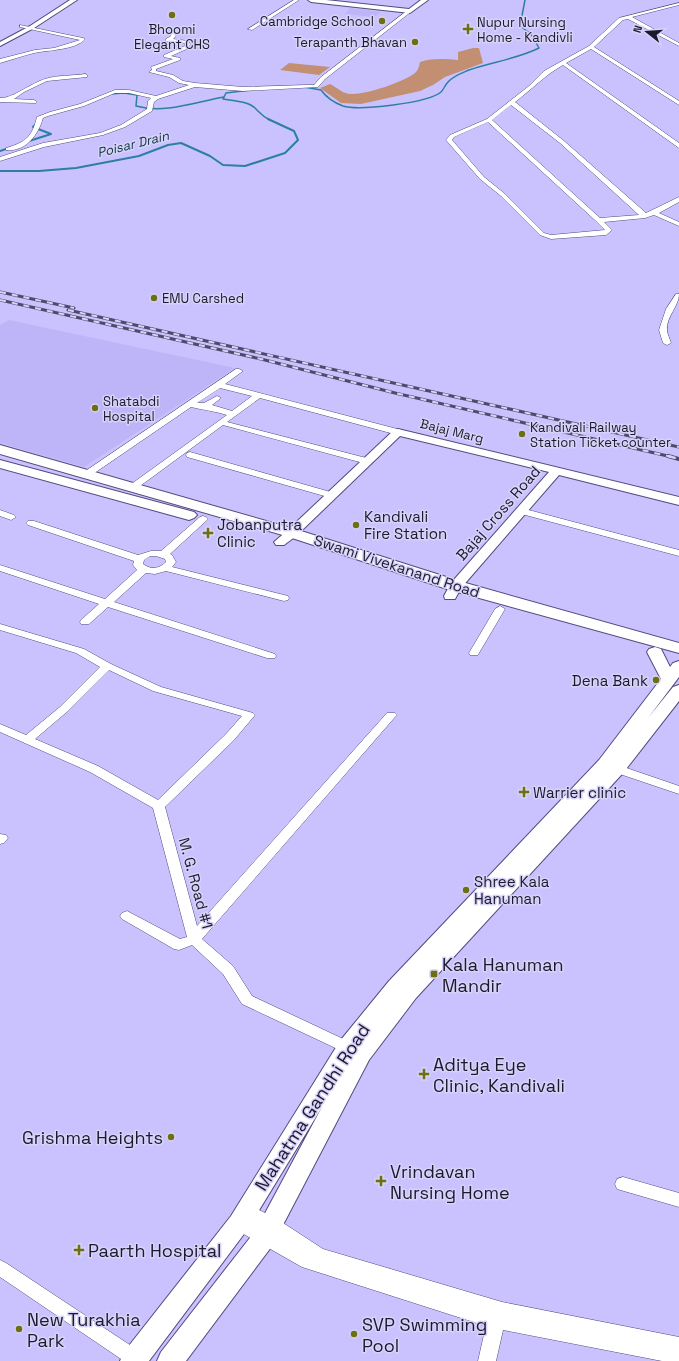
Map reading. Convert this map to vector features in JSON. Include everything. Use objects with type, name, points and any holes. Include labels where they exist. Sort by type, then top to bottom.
[{"type":"main road","name":"Swami Vivekanand Road","points":[[0,449],[133,487],[453,591],[679,648]]},
{"type":"main road","name":"Swami Vivekanand Road","points":[[0,464],[203,519],[286,537]]},
{"type":"main road","name":"Swami Vivekanand Road","points":[[453,591],[500,610],[679,658]]},
{"type":"main road","points":[[655,652],[676,678]]},
{"type":"main road","name":"Mahatma Gandhi Road","points":[[136,1360],[242,1216],[354,1050],[409,992],[611,767],[676,678]]},
{"type":"main road","name":"Mahatma Gandhi Road","points":[[170,1361],[268,1231],[354,1050]]},
{"type":"street","points":[[12,36],[22,26],[64,0]]},
{"type":"street","points":[[0,44],[12,36],[32,27],[74,0]]},
{"type":"street","points":[[250,29],[297,0]]},
{"type":"street","points":[[311,0],[410,11]]},
{"type":"street","points":[[171,32],[174,36],[168,40],[186,42],[188,44],[187,47],[166,56],[178,59],[153,68],[155,70],[152,72],[172,76],[182,82],[195,85],[243,89],[316,86],[323,78],[366,44],[425,0]]},
{"type":"street","points":[[489,120],[609,230],[606,233],[551,237],[542,234],[503,195],[482,178],[449,140],[452,136],[489,120],[546,72],[591,47],[621,20],[679,4]]},
{"type":"street","points":[[628,17],[679,45]]},
{"type":"street","points":[[0,61],[35,51],[54,49],[80,42],[83,39],[22,26]]},
{"type":"street","points":[[591,47],[679,103]]},
{"type":"street","points":[[562,62],[679,146]]},
{"type":"street","points":[[9,100],[46,80],[85,76]]},
{"type":"street","points":[[0,159],[43,145],[101,134],[122,126],[150,109],[151,101],[156,98],[195,85]]},
{"type":"street","points":[[0,151],[30,141],[38,127],[40,118],[49,113],[87,104],[101,96],[118,91],[128,91],[156,98]]},
{"type":"street","points":[[0,100],[34,102]]},
{"type":"street","points":[[511,102],[562,142],[645,216]]},
{"type":"street","points":[[598,220],[654,214],[679,199]]},
{"type":"street","points":[[654,214],[679,224]]},
{"type":"street","points":[[666,343],[663,330],[670,309],[679,296]]},
{"type":"street","points":[[87,474],[239,371]]},
{"type":"street","name":"Bajaj Marg","points":[[219,385],[398,432],[679,501]]},
{"type":"street","points":[[133,487],[258,396]]},
{"type":"street","points":[[205,406],[217,398]]},
{"type":"street","points":[[192,403],[201,407],[205,406],[233,414]]},
{"type":"street","points":[[227,425],[367,461]]},
{"type":"street","points":[[286,537],[398,432]]},
{"type":"street","points":[[190,455],[331,495]]},
{"type":"street","name":"Bajaj Cross Road","points":[[453,591],[556,471]]},
{"type":"street","points":[[521,511],[679,553]]},
{"type":"street","points":[[0,513],[11,517]]},
{"type":"street","points":[[164,554],[203,519]]},
{"type":"street","points":[[31,523],[139,559],[152,553],[164,554],[170,560],[169,565],[165,568],[155,571],[144,570],[138,565],[139,559]]},
{"type":"street","points":[[0,568],[271,656]]},
{"type":"street","points":[[165,568],[284,598]]},
{"type":"street","points":[[85,622],[144,570]]},
{"type":"street","points":[[474,653],[500,610]]},
{"type":"street","points":[[0,627],[80,651],[107,666],[157,689],[249,715],[230,737],[159,806],[94,769],[0,728]]},
{"type":"street","points":[[27,740],[64,709],[107,666]]},
{"type":"street","points":[[127,916],[179,945],[194,939],[272,848],[391,715]]},
{"type":"street","points":[[611,767],[679,790]]},
{"type":"street","name":"M. G. Road #1","points":[[159,806],[194,939],[228,970],[247,1000],[354,1050]]},
{"type":"street","points":[[623,1184],[679,1200]]},
{"type":"street","points":[[242,1216],[268,1231],[318,1255],[502,1310],[679,1345]]},
{"type":"street","points":[[268,1231],[308,1262],[496,1321],[679,1356]]},
{"type":"street","points":[[0,1268],[136,1360]]},
{"type":"street","points":[[487,1361],[496,1321]]},
{"type":"shaded area","points":[[350,8],[381,12],[374,17],[345,14]]},
{"type":"shaded area","points":[[479,48],[483,63],[445,77],[420,91],[361,104],[341,103],[320,88],[330,84],[350,94],[376,90],[394,84],[415,73],[420,62],[434,59],[458,60],[458,52]]},
{"type":"shaded area","points":[[289,63],[330,67],[319,75],[280,70]]},
{"type":"shaded area","points":[[9,320],[235,368],[84,467],[0,443],[0,325]]},
{"type":"waterway","points":[[304,87],[321,90],[337,103],[343,106],[351,107],[378,107],[408,103],[434,96],[441,92],[447,83],[455,76],[469,70],[522,55],[539,48],[531,34],[520,26],[525,0]]},
{"type":"waterway","name":"Poisar Drain","points":[[224,97],[226,93],[250,90]]},
{"type":"waterway","points":[[110,94],[124,93],[137,95],[136,106],[158,109],[224,97]]},
{"type":"waterway","name":"Poisar Drain","points":[[224,97],[223,99],[248,104],[269,120]]},
{"type":"waterway","name":"Poisar Drain","points":[[0,171],[39,171],[76,168],[139,156],[168,145],[181,143],[210,156],[223,165],[245,166],[285,153],[298,140],[294,131],[269,120]]},
{"type":"waterway","points":[[26,142],[51,134],[33,127],[37,123]]},
{"type":"waterway","points":[[0,151],[9,148]]},
{"type":"railway","points":[[0,292],[74,308]]},
{"type":"railway","points":[[0,300],[261,359],[395,393],[670,456]]},
{"type":"railway","points":[[68,310],[679,447]]},
{"type":"railway","points":[[670,456],[679,459]]},
{"type":"place","name":"Bhoomi Elegant CHS","points":[[172,15]]},
{"type":"place","name":"Cambridge School","points":[[382,21]]},
{"type":"place","name":"Nupur Nursing Home - Kandivli","points":[[468,29]]},
{"type":"place","name":"Terapanth Bhavan","points":[[415,42]]},
{"type":"place","name":"EMU Carshed","points":[[154,298]]},
{"type":"place","name":"Shatabdi Hospital","points":[[95,408]]},
{"type":"place","name":"Kandivali Railway Station Ticket counter","points":[[522,434]]},
{"type":"place","name":"Kandivali Fire Station","points":[[356,525]]},
{"type":"place","name":"Jobanputra Clinic","points":[[208,533]]},
{"type":"place","name":"Dena Bank","points":[[656,680]]},
{"type":"place","name":"Warrier clinic","points":[[524,792]]},
{"type":"place","name":"Shree Kala Hanuman","points":[[466,890]]},
{"type":"place","name":"Kala Hanuman Mandir","points":[[434,974]]},
{"type":"place","name":"Aditya Eye Clinic, Kandivali","points":[[424,1074]]},
{"type":"place","name":"Grishma Heights","points":[[171,1137]]},
{"type":"place","name":"Vrindavan Nursing Home","points":[[381,1181]]},
{"type":"place","name":"Paarth Hospital","points":[[79,1250]]},
{"type":"place","name":"New Turakhia Park","points":[[19,1329]]},
{"type":"place","name":"SVP Swimming Pool","points":[[354,1334]]}]
